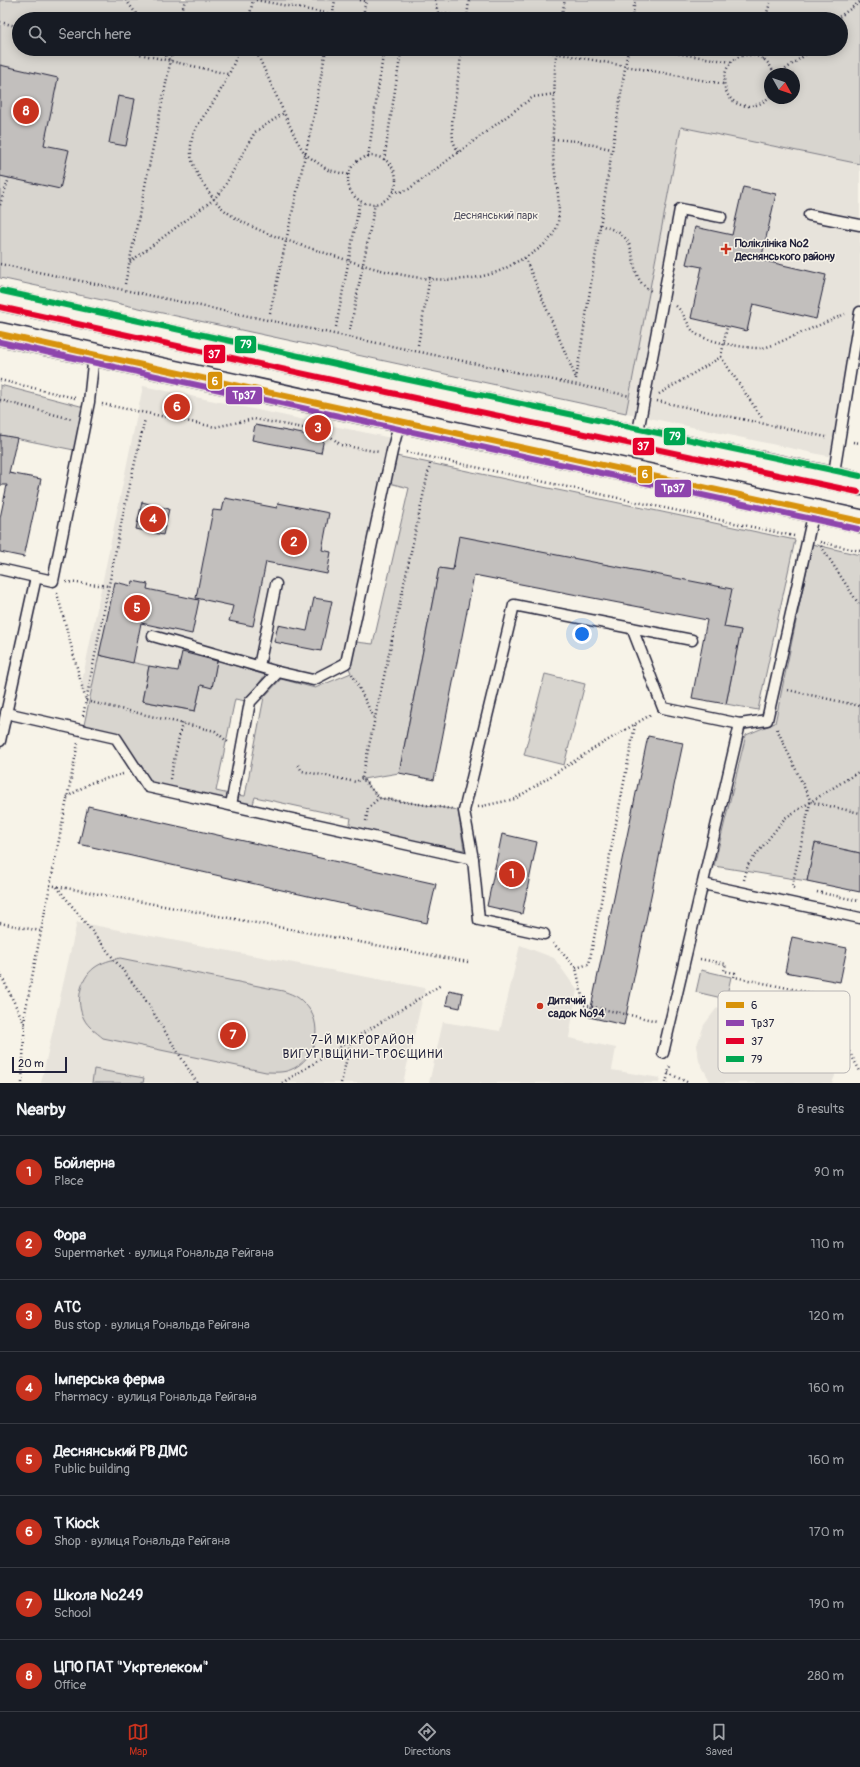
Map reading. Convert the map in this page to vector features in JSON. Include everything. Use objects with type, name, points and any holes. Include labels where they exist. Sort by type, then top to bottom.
[{"type":"main road","points":[[0,298],[833,479],[859,481]]},
{"type":"main road","points":[[0,334],[860,521]]},
{"type":"lane","points":[[637,437],[680,209],[721,217]]},
{"type":"lane","points":[[809,215],[860,225]]},
{"type":"lane","points":[[833,479],[860,312]]},
{"type":"lane","points":[[0,569],[53,581],[89,402],[94,354]]},
{"type":"lane","points":[[153,636],[278,672],[313,680],[346,663],[392,451],[400,421]]},
{"type":"lane","points":[[632,628],[663,708],[740,724],[767,720],[814,511]]},
{"type":"lane","points":[[0,741],[36,577]]},
{"type":"lane","points":[[259,666],[276,584]]},
{"type":"lane","points":[[544,934],[479,920],[473,859],[464,811],[514,605],[692,640]]},
{"type":"lane","points":[[231,805],[250,702],[278,672]]},
{"type":"lane","points":[[6,712],[116,738],[148,787],[473,859]]},
{"type":"lane","points":[[663,1053],[740,724]]},
{"type":"lane","points":[[703,884],[860,918]]},
{"type":"path","points":[[126,0],[135,12]]},
{"type":"path","points":[[182,12],[185,0]]},
{"type":"path","points":[[251,12],[254,0],[322,12]]},
{"type":"path","points":[[333,12],[335,0]]},
{"type":"path","points":[[360,0],[367,1],[364,12]]},
{"type":"path","points":[[435,0],[438,12]]},
{"type":"path","points":[[468,12],[469,0]]},
{"type":"path","points":[[562,12],[565,0]]},
{"type":"path","points":[[633,12],[635,0]]},
{"type":"path","points":[[767,12],[771,0]]},
{"type":"path","points":[[846,12],[860,2]]},
{"type":"path","points":[[0,22],[12,25]]},
{"type":"path","points":[[148,56],[228,74]]},
{"type":"path","points":[[166,56],[170,61]]},
{"type":"path","points":[[125,284],[171,56]]},
{"type":"path","points":[[236,56],[214,101],[203,116],[190,140],[191,155],[196,172],[214,198],[231,215],[286,240],[363,265],[411,276],[430,278],[482,276],[498,271],[525,258],[546,243],[554,234],[558,224],[553,153],[556,56]]},
{"type":"path","points":[[258,56],[296,139],[305,154],[328,170],[349,175]]},
{"type":"path","points":[[270,313],[325,56]]},
{"type":"path","points":[[368,157],[384,56]]},
{"type":"path","points":[[384,160],[400,56]]},
{"type":"path","points":[[458,152],[453,141],[452,123],[461,56]]},
{"type":"path","points":[[572,56],[724,84]]},
{"type":"path","points":[[525,258],[576,379],[626,56]]},
{"type":"path","points":[[694,56],[731,62]]},
{"type":"path","points":[[748,56],[737,58],[731,62],[726,69],[724,84],[726,92],[737,104],[745,106],[760,104],[764,101]]},
{"type":"path","points":[[756,56],[763,59],[771,68]]},
{"type":"path","points":[[763,59],[768,56]]},
{"type":"path","points":[[787,68],[803,56]]},
{"type":"path","points":[[393,190],[400,192],[409,189],[533,97],[555,94]]},
{"type":"path","points":[[130,262],[214,198],[223,189],[255,132],[284,113]]},
{"type":"path","points":[[553,139],[571,140],[612,149]]},
{"type":"path","points":[[368,157],[380,158],[384,160],[392,168],[395,175],[396,183],[389,197],[375,204],[360,201],[350,190],[348,182],[352,168],[357,162],[368,157]]},
{"type":"path","points":[[0,205],[9,178]]},
{"type":"path","points":[[336,327],[360,201]]},
{"type":"path","points":[[350,330],[375,204]]},
{"type":"path","points":[[600,225],[624,236],[629,244],[637,278],[648,289],[678,307],[687,319],[690,328],[696,334],[724,343],[761,348],[787,339],[845,314]]},
{"type":"path","points":[[0,264],[860,443]]},
{"type":"path","points":[[418,345],[430,278]]},
{"type":"path","points":[[728,326],[721,357],[762,418]]},
{"type":"path","points":[[655,396],[721,357]]},
{"type":"path","points":[[0,380],[89,402],[215,427],[254,419],[325,432],[341,445],[380,452],[396,450],[516,478],[860,551]]},
{"type":"path","points":[[0,400],[85,423]]},
{"type":"path","points":[[84,709],[145,418]]},
{"type":"path","points":[[298,765],[302,770],[356,782],[362,778],[430,464]]},
{"type":"path","points":[[821,546],[860,606]]},
{"type":"path","points":[[86,701],[53,581],[109,586]]},
{"type":"path","points":[[346,663],[375,719]]},
{"type":"path","points":[[774,687],[860,706]]},
{"type":"path","points":[[86,701],[216,730]]},
{"type":"path","points":[[362,778],[379,798],[464,811],[515,799],[663,708]]},
{"type":"path","points":[[769,710],[810,802],[792,887],[799,889]]},
{"type":"path","points":[[168,791],[182,723]]},
{"type":"path","points":[[576,968],[589,964],[634,725]]},
{"type":"path","points":[[22,1083],[25,1013],[80,730]]},
{"type":"path","points":[[67,797],[90,783],[137,770]]},
{"type":"path","points":[[740,892],[748,865],[785,818],[860,771]]},
{"type":"path","points":[[362,834],[368,808],[379,798]]},
{"type":"path","points":[[810,802],[860,813]]},
{"type":"path","points":[[50,885],[468,962]]},
{"type":"path","points":[[57,886],[143,996],[197,1083]]},
{"type":"path","points":[[814,892],[860,901]]},
{"type":"path","points":[[0,923],[40,931]]},
{"type":"path","points":[[544,934],[576,968],[584,1005],[670,1024]]},
{"type":"path","points":[[700,959],[726,964],[724,971],[735,973],[734,977],[802,991]]},
{"type":"path","points":[[0,972],[25,1025]]},
{"type":"path","points":[[282,1083],[441,985]]},
{"type":"path","points":[[342,1083],[351,1041]]},
{"type":"path","points":[[850,1053],[860,1071]]},
{"type":"path","points":[[668,1073],[689,1083]]},
{"type":"shaded area","points":[[681,127],[860,164],[860,355],[841,459],[626,413]]},
{"type":"shaded area","points":[[143,386],[391,438],[342,660],[310,675],[226,651],[207,717],[80,691]]},
{"type":"shaded area","points":[[77,922],[425,988],[403,1083],[41,1083]]},
{"type":"shaded area","name":"Дитячий садок №94","points":[[520,945],[554,958],[577,990],[569,1038],[616,1048],[612,1070],[660,1078],[659,1083],[429,1083],[443,1022],[500,1031]]},
{"type":"shaded area","points":[[718,1008],[718,1073],[835,1073],[832,1083],[711,1083],[699,1061],[697,1045],[704,1025]]},
{"type":"green space","name":"Деснянський парк","points":[[0,0],[860,0],[860,164],[681,127],[626,413],[0,278]]},
{"type":"green space","points":[[0,385],[88,408],[79,451],[0,435]]},
{"type":"green space","points":[[396,456],[795,540],[758,710],[726,704],[741,630],[724,627],[731,590],[460,537],[453,570],[439,568],[399,773],[363,779],[379,798],[458,810],[464,850],[349,829],[351,818],[255,797],[252,808],[236,805],[234,795],[245,796],[264,697],[281,679],[315,688],[351,673],[349,668],[356,642],[373,644],[409,488],[389,483]]},
{"type":"green space","points":[[812,544],[860,555],[860,853],[815,844],[807,881],[714,866],[746,735],[775,723]]},
{"type":"green space","points":[[99,655],[149,666],[142,701],[195,711],[201,685],[212,687],[217,660],[265,675],[246,701],[235,699],[216,791],[229,794],[227,801],[151,784],[119,735],[84,725]]},
{"type":"green space","points":[[545,674],[585,684],[564,765],[524,755]]},
{"type":"green space","points":[[120,958],[283,991],[294,996],[302,1001],[311,1011],[316,1030],[312,1049],[307,1058],[290,1070],[281,1072],[266,1072],[103,1038],[90,1027],[84,1019],[80,1005],[80,991],[85,978],[94,968],[110,960]]},
{"type":"green space","points":[[701,970],[731,977],[728,991],[718,991],[718,997],[696,992]]},
{"type":"green space","points":[[94,1069],[144,1078],[143,1083],[92,1083]]},
{"type":"building","points":[[0,65],[58,78],[44,145],[69,150],[60,189],[0,176]]},
{"type":"building","points":[[118,96],[135,99],[126,146],[109,143]]},
{"type":"building","name":"Поліклініка №2 Деснянського району","points":[[743,187],[776,194],[761,260],[826,275],[816,319],[753,304],[747,331],[691,318],[702,267],[686,264],[695,227],[732,235]]},
{"type":"building","points":[[255,425],[324,438],[321,453],[252,440]]},
{"type":"building","points":[[0,435],[17,438],[9,473],[41,479],[24,557],[0,552],[0,518],[7,485],[0,485]]},
{"type":"building","points":[[225,498],[277,508],[278,503],[329,513],[322,550],[331,552],[327,574],[266,562],[253,626],[229,621],[233,606],[196,598],[213,510],[222,511]]},
{"type":"building","points":[[142,502],[169,509],[163,535],[136,529]]},
{"type":"building","points":[[459,536],[732,589],[724,627],[741,630],[726,704],[692,698],[707,620],[474,575],[434,780],[399,773],[439,568],[453,570]]},
{"type":"building","points":[[133,581],[148,584],[147,589],[199,600],[192,634],[141,623],[133,663],[99,655],[115,582],[132,586]]},
{"type":"building","points":[[314,598],[332,601],[321,651],[274,642],[278,625],[307,631]]},
{"type":"building","points":[[182,652],[217,661],[212,688],[201,685],[195,711],[142,701],[149,666],[178,671]]},
{"type":"building","points":[[648,736],[683,743],[624,1025],[589,1017]]},
{"type":"building","points":[[88,806],[436,884],[427,923],[79,844]]},
{"type":"building","points":[[502,834],[537,842],[522,914],[487,906]]},
{"type":"building","points":[[815,843],[860,853],[860,892],[807,881]]},
{"type":"building","points":[[792,937],[847,948],[840,982],[785,972]]},
{"type":"building","points":[[449,990],[463,993],[460,1008],[446,1005]]},
{"type":"transit line","name":"79","points":[[2,291],[860,476]]},
{"type":"transit line","name":"37","points":[[0,307],[396,394],[858,492]]},
{"type":"transit line","name":"6","points":[[0,334],[860,521]]},
{"type":"transit line","name":"Тр37","points":[[0,342],[858,529]]},
{"type":"place","name":"ЦПО ПАТ \"Укртелеком\"","points":[[26,111]]},
{"type":"place","name":"Поліклініка №2 Деснянського району","points":[[726,249]]},
{"type":"place","name":"T Kiock","points":[[177,407]]},
{"type":"place","name":"АТС","points":[[318,428]]},
{"type":"place","name":"Імперська ферма","points":[[153,519]]},
{"type":"place","name":"Фора","points":[[294,542]]},
{"type":"place","name":"Деснянський РВ ДМС","points":[[137,608]]},
{"type":"place","name":"Бойлерна","points":[[512,874]]},
{"type":"place","name":"Дитячий садок №94","points":[[540,1006]]},
{"type":"place","name":"Школа №249","points":[[233,1035]]},
{"type":"district","name":"7-Й МІКРОРАЙОН ВИГУРІВЩИНИ-ТРОЄЩИНИ","points":[[363,1047]]}]
